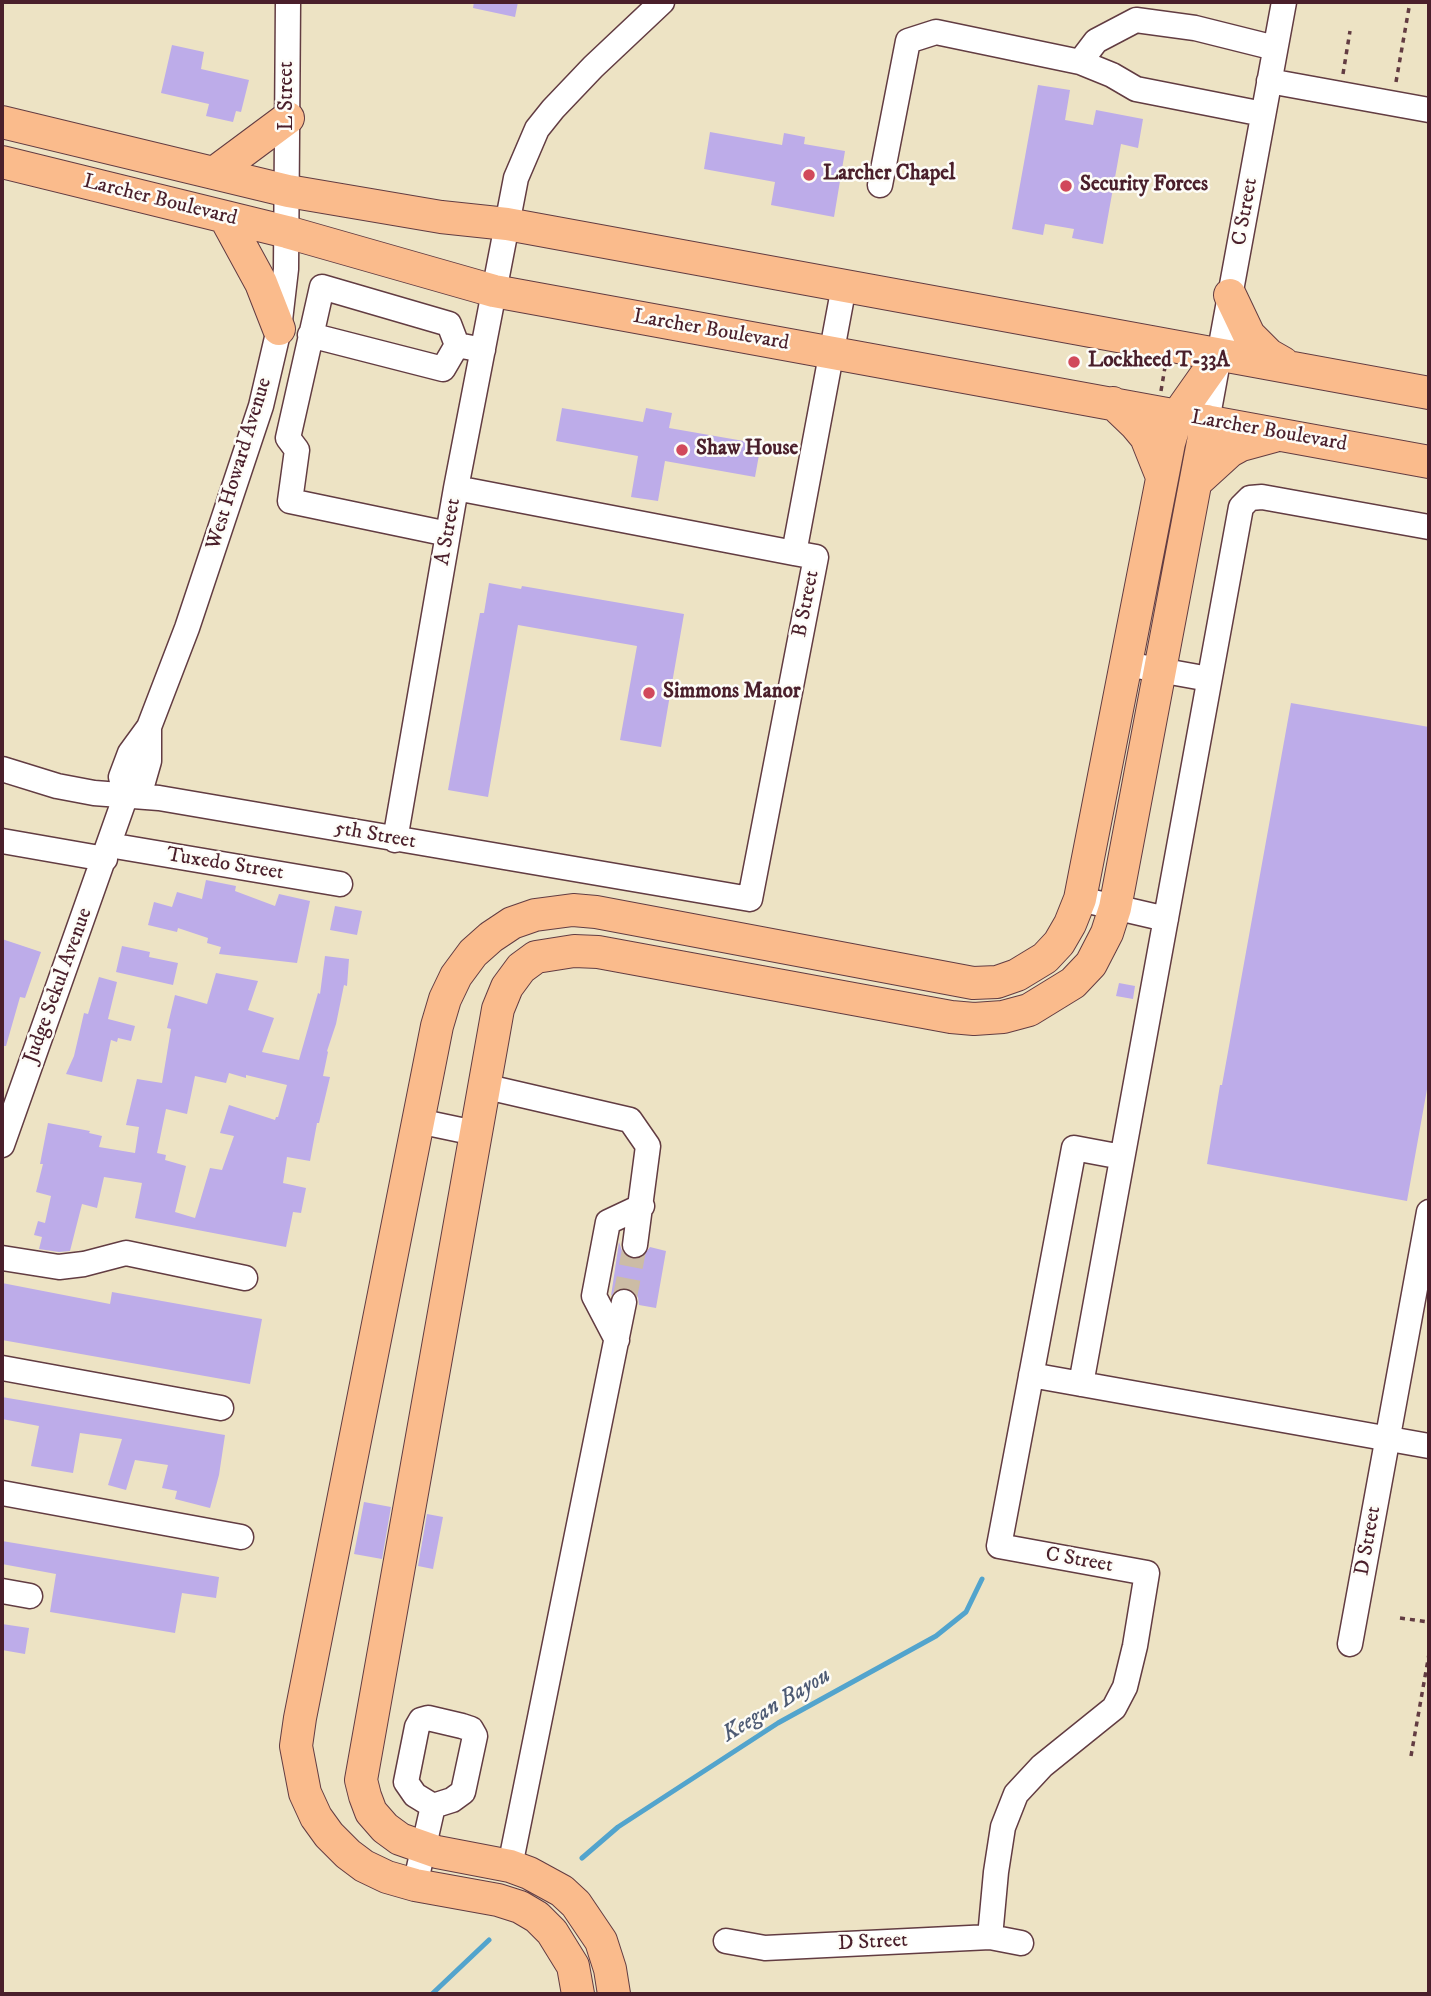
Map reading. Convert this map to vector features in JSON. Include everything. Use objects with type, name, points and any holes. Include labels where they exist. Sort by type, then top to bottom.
[{"type":"main road","points":[[214,173],[288,118]]},
{"type":"main road","name":"Larcher Boulevard","points":[[2,121],[288,191],[441,217],[507,224],[1429,393]]},
{"type":"main road","points":[[104,187],[114,149]]},
{"type":"main road","name":"Larcher Boulevard","points":[[2,162],[287,232],[494,291],[1113,403],[1181,411],[1282,435],[1429,462]]},
{"type":"main road","points":[[225,217],[261,284],[279,329]]},
{"type":"main road","points":[[1230,295],[1248,335],[1269,355],[1290,368]]},
{"type":"main road","points":[[578,1994],[573,1966],[552,1932],[537,1917],[520,1907],[498,1900],[415,1885],[387,1877],[364,1866],[329,1835],[316,1817],[305,1793],[296,1746],[299,1718],[418,1121],[445,999],[456,976],[473,953],[491,937],[512,923],[535,915],[573,910],[596,912],[973,983],[997,982],[1017,975],[1045,958],[1059,943],[1080,899],[1162,477],[1181,411],[1220,355]]},
{"type":"main road","points":[[1113,403],[1146,437],[1162,477]]},
{"type":"main road","points":[[614,1994],[601,1941],[576,1904],[547,1882],[510,1866],[424,1848],[400,1839],[385,1829],[371,1812],[361,1780],[498,1009],[507,987],[521,968],[536,957],[574,951],[598,952],[951,1017],[1003,1017],[1029,1010],[1073,983],[1091,964],[1107,933],[1115,908],[1196,482],[1181,411]]},
{"type":"main road","points":[[1196,482],[1230,451],[1241,445],[1282,435]]},
{"type":"street","name":"L Street","points":[[288,2],[288,191]]},
{"type":"street","name":"A Street","points":[[395,840],[456,488],[516,178],[537,129],[593,67],[662,2]]},
{"type":"street","name":"C Street","points":[[1220,355],[1283,2]]},
{"type":"street","points":[[1080,62],[1096,41],[1136,20],[1195,28],[1275,48]]},
{"type":"street","points":[[880,185],[908,41],[936,32],[1080,62],[1112,75],[1136,89],[1263,114]]},
{"type":"street","points":[[1269,81],[1429,110]]},
{"type":"street","name":"West Howard Avenue","points":[[110,843],[126,795],[121,777],[130,753],[149,727],[235,489],[261,406],[279,329],[286,270],[288,191]]},
{"type":"street","name":"B Street","points":[[750,899],[816,557],[794,553],[844,286]]},
{"type":"street","points":[[448,534],[290,501],[297,450],[288,438],[322,287],[449,324],[457,345]]},
{"type":"street","points":[[310,335],[443,369],[457,345]]},
{"type":"street","points":[[457,345],[483,350]]},
{"type":"street","points":[[456,488],[794,553]]},
{"type":"street","points":[[1081,1384],[1241,507],[1250,498],[1262,497],[1429,527]]},
{"type":"street","points":[[1126,664],[1209,679]]},
{"type":"street","name":"5th Street","points":[[2,769],[57,786],[94,793],[159,798],[750,899]]},
{"type":"street","name":"Tuxedo Street","points":[[2,841],[110,843],[340,884]]},
{"type":"street","name":"Judge Sekul Avenue","points":[[2,1146],[110,843]]},
{"type":"street","points":[[1080,899],[1166,919]]},
{"type":"street","points":[[483,1086],[631,1120],[648,1146],[635,1245]]},
{"type":"street","points":[[418,1121],[475,1133]]},
{"type":"street","name":"C Street","points":[[990,1937],[1003,1827],[1016,1794],[1042,1766],[1114,1708],[1125,1687],[1135,1646],[1147,1573],[999,1546],[1074,1148],[1122,1157]]},
{"type":"street","points":[[617,1340],[594,1296],[605,1234],[608,1222],[642,1206]]},
{"type":"street","name":"D Street","points":[[1350,1644],[1429,1212]]},
{"type":"street","points":[[2,1258],[59,1267],[85,1264],[126,1253],[245,1278]]},
{"type":"street","points":[[510,1866],[624,1303]]},
{"type":"street","points":[[2,1368],[221,1408]]},
{"type":"street","points":[[1031,1375],[1429,1446]]},
{"type":"street","points":[[2,1493],[241,1537]]},
{"type":"street","points":[[2,1591],[30,1596]]},
{"type":"street","points":[[415,1885],[433,1806]]},
{"type":"street","name":"D Street","points":[[726,1941],[765,1948],[990,1937],[1021,1943]]},
{"type":"path","points":[[1392,103],[1410,2]]},
{"type":"path","points":[[1339,94],[1350,31]]},
{"type":"path","points":[[1166,362],[1181,411]]},
{"type":"path","points":[[1400,1618],[1429,1622]]},
{"type":"path","points":[[1411,1756],[1429,1654]]},
{"type":"building","points":[[474,2],[518,2],[515,17],[473,8]]},
{"type":"building","points":[[172,45],[204,52],[201,69],[249,80],[241,112],[236,111],[233,122],[206,116],[209,104],[161,93]]},
{"type":"building","name":"Security Forces","points":[[1038,85],[1070,90],[1065,120],[1093,125],[1096,110],[1143,119],[1138,148],[1121,144],[1103,244],[1072,238],[1074,229],[1045,224],[1043,235],[1012,229]]},
{"type":"building","name":"Larcher Chapel","points":[[710,132],[782,145],[784,133],[805,137],[804,144],[845,151],[834,217],[771,205],[775,182],[704,169]]},
{"type":"building","name":"Shaw House","points":[[562,408],[643,422],[646,408],[672,413],[669,428],[761,444],[755,477],[665,461],[658,501],[631,497],[638,456],[556,441]]},
{"type":"building","name":"Simmons Manor","points":[[489,583],[521,589],[522,586],[684,614],[661,747],[620,740],[637,646],[518,625],[488,797],[448,790],[480,613],[484,613]]},
{"type":"building","points":[[1291,703],[1429,727],[1429,1078],[1407,1201],[1207,1164]]},
{"type":"building","points":[[206,880],[236,886],[235,891],[275,906],[279,894],[310,901],[297,963],[219,954],[221,947],[207,943],[208,938],[178,928],[177,932],[148,925],[154,902],[172,907],[177,892],[202,899]]},
{"type":"building","points":[[335,906],[362,911],[357,935],[330,930]]},
{"type":"building","points":[[2,939],[41,952],[25,998],[20,997],[6,1046],[2,1046]]},
{"type":"building","points":[[122,946],[150,952],[149,957],[178,963],[173,985],[116,972]]},
{"type":"building","points":[[325,956],[349,959],[347,986],[344,985],[327,1051],[323,1076],[330,1077],[310,1161],[287,1157],[283,1183],[306,1188],[301,1213],[293,1212],[286,1247],[135,1218],[142,1183],[104,1177],[97,1208],[82,1204],[70,1251],[39,1249],[42,1237],[34,1235],[38,1221],[45,1223],[51,1196],[36,1192],[48,1123],[90,1131],[89,1133],[102,1136],[99,1147],[135,1153],[139,1127],[126,1125],[137,1079],[162,1083],[171,1029],[167,1028],[175,995],[207,1004],[216,973],[258,981],[248,1010],[274,1018],[262,1052],[299,1060],[318,993],[320,994]],"holes":[[[229,1073],[246,1078],[246,1075],[287,1085],[278,1117],[275,1120],[229,1105],[220,1133],[234,1136],[222,1170],[210,1168],[195,1218],[175,1212],[186,1166],[165,1160],[166,1155],[157,1153],[166,1109],[187,1114],[195,1076],[226,1083]]]},
{"type":"building","points":[[99,977],[117,982],[108,1019],[135,1026],[131,1041],[118,1038],[117,1042],[111,1040],[102,1082],[66,1074],[74,1056],[84,1013],[88,1014]]},
{"type":"building","points":[[1119,983],[1135,986],[1133,999],[1116,996]]},
{"type":"building","points":[[619,1242],[622,1251],[632,1260],[641,1258],[650,1247],[666,1251],[656,1308],[639,1305],[638,1297],[628,1288],[619,1288],[611,1296]]},
{"type":"building","points":[[2,1283],[110,1304],[112,1292],[262,1319],[250,1384],[2,1340]]},
{"type":"building","points":[[2,1397],[225,1435],[219,1475],[210,1508],[175,1499],[177,1491],[162,1488],[168,1465],[135,1460],[126,1490],[108,1485],[122,1439],[80,1433],[73,1473],[31,1466],[39,1426],[2,1419]]},
{"type":"building","points":[[364,1502],[391,1507],[382,1559],[354,1554]]},
{"type":"building","points":[[427,1514],[443,1517],[433,1569],[418,1566]]},
{"type":"building","points":[[2,1541],[219,1577],[216,1598],[182,1593],[175,1633],[50,1612],[56,1574],[2,1564]]},
{"type":"building","points":[[2,1624],[29,1628],[25,1654],[2,1650]]},
{"type":"waterway","name":"Keegan Bayou","points":[[582,1858],[618,1827],[778,1723],[936,1636],[966,1612],[982,1579]]},
{"type":"waterway","name":"Keegan Bayou","points":[[432,1994],[489,1940]]},
{"type":"tunnel","points":[[624,1302],[635,1245]]},
{"type":"place","name":"Larcher Chapel","points":[[809,175]]},
{"type":"place","name":"Security Forces","points":[[1066,186]]},
{"type":"place","name":"Lockheed T-33A","points":[[1074,362]]},
{"type":"place","name":"Shaw House","points":[[682,450]]},
{"type":"place","name":"Simmons Manor","points":[[649,693]]}]
